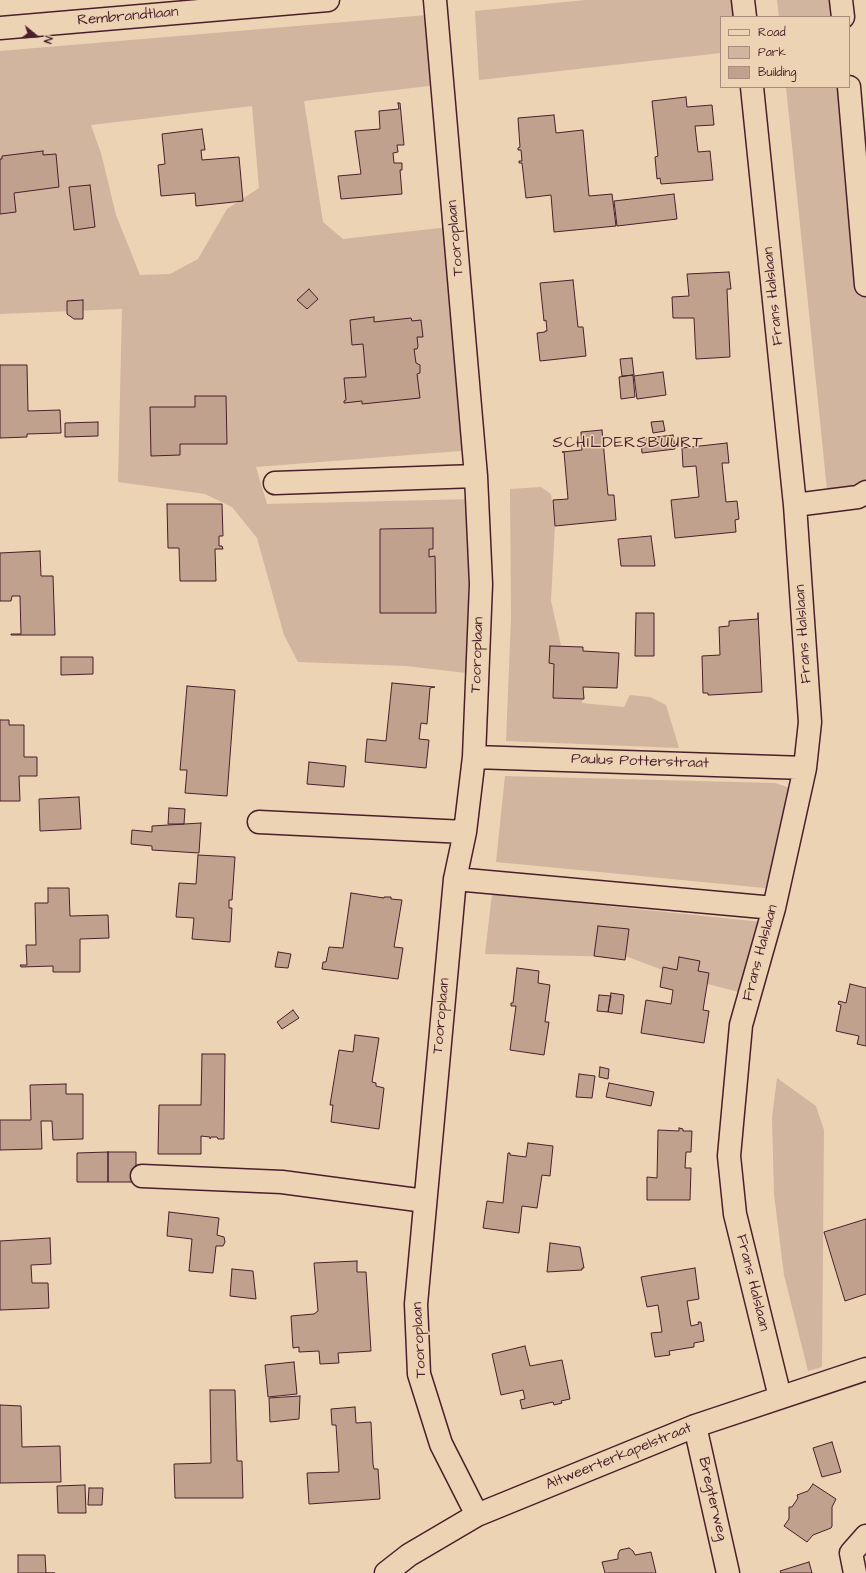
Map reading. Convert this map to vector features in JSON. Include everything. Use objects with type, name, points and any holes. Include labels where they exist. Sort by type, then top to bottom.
[{"type":"street","name":"Rembrandtlaan","points":[[0,28],[328,0]]},
{"type":"street","name":"Tooroplaan","points":[[435,0],[476,476],[481,584],[474,757],[465,832],[455,879],[416,1304],[419,1374],[441,1444],[477,1515]]},
{"type":"street","points":[[743,0],[745,16]]},
{"type":"street","points":[[841,0],[842,16]]},
{"type":"street","name":"Frans Halslaan","points":[[752,88],[796,505],[810,722],[805,768],[774,908],[741,1025],[729,1156],[735,1214],[780,1397]]},
{"type":"street","points":[[849,88],[866,284]]},
{"type":"street","points":[[275,483],[476,476]]},
{"type":"street","points":[[796,505],[858,497],[866,492]]},
{"type":"street","name":"Paulus Potterstraat","points":[[474,757],[805,768]]},
{"type":"street","points":[[259,822],[465,832]]},
{"type":"street","points":[[455,879],[774,908]]},
{"type":"street","points":[[142,1176],[282,1182],[425,1201]]},
{"type":"street","name":"Altweerterkapelstraat","points":[[386,1573],[409,1555],[477,1515],[695,1426],[866,1369]]},
{"type":"street","name":"Bregterweg","points":[[695,1426],[728,1573]]},
{"type":"street","points":[[855,1573],[851,1553],[866,1536]]},
{"type":"green space","points":[[585,0],[746,0],[748,16],[720,16],[720,53],[479,80],[475,11]]},
{"type":"green space","points":[[777,0],[839,0],[840,16],[779,16]]},
{"type":"green space","points":[[439,14],[445,84],[304,101],[323,222],[343,239],[457,226],[473,450],[256,467],[267,504],[474,499],[475,674],[406,666],[298,662],[284,635],[257,538],[232,507],[205,494],[118,482],[122,309],[0,314],[0,51]],"holes":[[[252,106],[259,188],[227,209],[198,259],[170,274],[140,275],[116,215],[101,153],[91,125]]]},
{"type":"green space","points":[[786,88],[847,88],[866,288],[866,488],[827,490]]},
{"type":"green space","points":[[541,487],[551,494],[555,525],[551,601],[569,681],[584,692],[582,703],[624,707],[630,695],[650,697],[666,705],[679,748],[506,741],[511,618],[510,489]]},
{"type":"green space","points":[[505,776],[775,783],[793,789],[775,889],[496,862]]},
{"type":"green space","points":[[492,894],[762,922],[747,994],[684,978],[628,957],[485,954]]},
{"type":"green space","points":[[777,1078],[816,1106],[824,1130],[822,1367],[808,1371],[784,1275],[774,1194],[772,1118]]},
{"type":"building","points":[[686,97],[687,107],[712,105],[714,125],[695,126],[698,152],[710,151],[713,180],[661,184],[660,178],[657,179],[655,157],[658,156],[652,101]]},
{"type":"building","points":[[398,103],[400,103],[404,145],[397,145],[398,152],[393,153],[394,163],[402,163],[402,170],[400,170],[402,194],[341,199],[338,176],[361,174],[355,131],[380,129],[379,111],[399,109]]},
{"type":"building","points":[[554,115],[556,133],[583,130],[589,196],[612,194],[616,226],[554,232],[551,195],[526,198],[522,163],[519,163],[519,161],[522,161],[521,150],[518,150],[520,147],[518,118]]},
{"type":"building","points":[[202,129],[205,150],[201,150],[202,160],[239,157],[243,201],[196,206],[195,193],[161,196],[158,165],[165,164],[162,134]]},
{"type":"building","points":[[43,151],[43,155],[56,154],[59,187],[14,193],[16,212],[0,214],[0,159],[2,159],[2,156]]},
{"type":"building","points":[[90,185],[95,227],[74,230],[69,187]]},
{"type":"building","points":[[674,194],[677,219],[617,226],[614,201]]},
{"type":"building","points":[[729,272],[731,289],[727,289],[730,357],[696,359],[694,318],[673,318],[672,297],[689,296],[687,274]]},
{"type":"building","points":[[573,280],[578,327],[583,327],[586,356],[540,361],[537,333],[547,331],[546,320],[544,321],[540,283]]},
{"type":"building","points":[[309,289],[318,299],[307,309],[297,300]]},
{"type":"building","points":[[83,300],[83,319],[74,319],[67,314],[67,301]]},
{"type":"building","points":[[374,317],[374,322],[411,318],[412,321],[421,320],[423,337],[417,337],[418,346],[417,349],[414,349],[416,363],[420,365],[420,373],[417,374],[420,398],[362,404],[362,401],[344,403],[346,400],[344,378],[366,377],[363,344],[352,345],[350,320]]},
{"type":"building","points":[[632,358],[634,375],[622,376],[620,359]]},
{"type":"building","points":[[0,365],[27,365],[28,411],[60,410],[61,433],[27,434],[27,437],[0,438]]},
{"type":"building","points":[[663,372],[666,395],[637,399],[634,376]]},
{"type":"building","points":[[633,375],[635,397],[621,399],[619,377]]},
{"type":"building","points":[[195,396],[226,396],[227,444],[180,444],[180,455],[151,456],[150,407],[195,407]]},
{"type":"building","points":[[663,421],[665,431],[653,433],[651,422]]},
{"type":"building","points":[[98,422],[98,436],[65,437],[65,423]]},
{"type":"building","points":[[602,430],[608,495],[614,495],[616,520],[555,526],[553,500],[568,499],[564,452],[562,452],[582,450],[581,432]]},
{"type":"building","points":[[673,435],[675,449],[642,453],[641,439]]},
{"type":"building","points":[[727,443],[729,463],[722,463],[726,502],[737,501],[739,519],[735,520],[736,532],[675,538],[671,500],[699,497],[696,466],[683,467],[682,448]]},
{"type":"building","points":[[167,504],[222,504],[223,536],[219,536],[219,546],[222,546],[223,549],[215,549],[216,581],[180,581],[179,548],[168,548]]},
{"type":"building","points":[[433,528],[433,549],[429,549],[429,557],[435,556],[436,613],[380,613],[380,529]]},
{"type":"building","points":[[651,536],[655,566],[621,566],[618,539]]},
{"type":"building","points":[[40,551],[41,576],[53,576],[55,635],[11,635],[21,634],[20,596],[12,596],[11,601],[0,601],[0,553]]},
{"type":"building","points":[[636,613],[654,613],[654,656],[635,656]]},
{"type":"building","points":[[758,613],[762,692],[710,695],[708,695],[708,693],[703,693],[702,656],[720,655],[719,627],[729,626],[729,621],[758,619]]},
{"type":"building","points":[[550,646],[583,647],[583,651],[619,653],[617,688],[583,687],[584,699],[553,698],[554,664],[549,663]]},
{"type":"building","points":[[61,657],[93,657],[93,674],[61,675]]},
{"type":"building","points":[[392,683],[435,687],[430,688],[427,724],[421,723],[419,739],[429,740],[426,768],[365,762],[367,739],[386,741]]},
{"type":"building","points":[[187,686],[235,690],[227,796],[185,793],[187,770],[180,770]]},
{"type":"building","points":[[0,720],[9,720],[9,725],[24,725],[24,757],[37,757],[37,776],[19,776],[20,801],[0,801]]},
{"type":"building","points":[[309,762],[346,766],[344,787],[307,784]]},
{"type":"building","points":[[79,797],[81,829],[40,831],[39,799]]},
{"type":"building","points":[[169,808],[185,809],[184,824],[168,824]]},
{"type":"building","points":[[201,823],[199,853],[152,850],[152,846],[131,844],[132,830],[152,832],[152,826]]},
{"type":"building","points":[[198,855],[235,857],[232,900],[229,900],[229,908],[232,908],[230,942],[192,939],[194,918],[176,917],[179,883],[196,884]]},
{"type":"building","points":[[48,888],[69,888],[70,916],[108,915],[109,938],[80,939],[80,972],[53,972],[53,966],[21,967],[20,965],[27,965],[26,945],[36,945],[35,903],[48,903]]},
{"type":"building","points":[[351,893],[384,898],[391,897],[391,899],[402,900],[394,947],[403,948],[398,979],[322,969],[323,962],[326,962],[329,947],[343,948]]},
{"type":"building","points":[[598,926],[629,929],[625,960],[594,956]]},
{"type":"building","points":[[278,952],[291,954],[288,968],[275,967]]},
{"type":"building","points":[[679,957],[700,961],[698,971],[709,973],[703,1010],[709,1011],[704,1043],[641,1033],[646,1000],[671,1004],[673,990],[660,987],[663,967],[677,970]]},
{"type":"building","points":[[517,968],[539,971],[538,983],[550,985],[545,1022],[549,1022],[544,1055],[510,1050],[516,1006],[511,1006],[511,1003],[513,1003]]},
{"type":"building","points":[[850,984],[866,988],[866,1046],[857,1044],[859,1036],[836,1031],[841,1005],[838,1004],[839,1001],[846,1003]]},
{"type":"building","points":[[611,993],[624,995],[622,1014],[608,1012]]},
{"type":"building","points":[[599,995],[611,996],[608,1012],[597,1011]]},
{"type":"building","points":[[293,1010],[299,1018],[282,1029],[277,1022]]},
{"type":"building","points":[[355,1035],[379,1038],[372,1082],[376,1083],[376,1086],[384,1088],[379,1129],[331,1122],[333,1105],[330,1105],[339,1050],[353,1052]]},
{"type":"building","points":[[202,1054],[225,1054],[224,1139],[211,1137],[210,1139],[210,1137],[201,1136],[201,1154],[158,1154],[159,1105],[201,1105]]},
{"type":"building","points":[[600,1067],[609,1069],[608,1079],[599,1077]]},
{"type":"building","points":[[579,1074],[595,1076],[592,1098],[576,1097]]},
{"type":"building","points":[[609,1083],[654,1092],[651,1106],[606,1097]]},
{"type":"building","points":[[66,1084],[66,1094],[83,1094],[83,1139],[53,1140],[52,1121],[41,1121],[42,1149],[0,1150],[0,1120],[31,1120],[30,1085]]},
{"type":"building","points":[[679,1128],[683,1129],[683,1131],[692,1131],[691,1152],[686,1152],[685,1168],[691,1168],[690,1200],[647,1200],[647,1177],[657,1178],[658,1130],[679,1131]]},
{"type":"building","points":[[528,1143],[553,1146],[550,1176],[542,1175],[537,1208],[522,1206],[519,1233],[483,1228],[487,1201],[503,1203],[508,1153],[510,1153],[510,1155],[526,1157]]},
{"type":"building","points":[[108,1152],[136,1152],[136,1182],[108,1182]]},
{"type":"building","points":[[108,1152],[108,1182],[77,1182],[77,1153]]},
{"type":"building","points":[[169,1212],[219,1218],[217,1235],[224,1237],[225,1242],[223,1246],[216,1246],[213,1273],[189,1271],[192,1239],[167,1236]]},
{"type":"building","points":[[866,1219],[866,1294],[845,1301],[824,1232]]},
{"type":"building","points":[[50,1238],[51,1264],[31,1265],[32,1283],[48,1283],[49,1308],[0,1310],[0,1241]]},
{"type":"building","points":[[550,1243],[580,1247],[584,1268],[582,1268],[582,1270],[547,1272]]},
{"type":"building","points":[[357,1261],[357,1272],[366,1272],[371,1351],[338,1353],[339,1363],[320,1364],[319,1351],[299,1352],[299,1347],[293,1348],[291,1316],[314,1314],[318,1311],[314,1263]]},
{"type":"building","points":[[695,1268],[699,1299],[687,1301],[691,1326],[701,1322],[704,1341],[694,1343],[694,1347],[669,1351],[670,1355],[655,1357],[651,1333],[662,1332],[658,1305],[647,1307],[641,1277]]},
{"type":"building","points":[[232,1269],[253,1271],[256,1299],[230,1296]]},
{"type":"building","points":[[525,1346],[530,1366],[562,1360],[570,1399],[561,1401],[562,1403],[554,1405],[553,1402],[522,1409],[520,1400],[525,1399],[523,1390],[501,1395],[492,1354]]},
{"type":"building","points":[[294,1362],[297,1394],[268,1397],[265,1365]]},
{"type":"building","points":[[210,1390],[235,1390],[237,1461],[242,1461],[243,1498],[175,1498],[174,1464],[211,1463]]},
{"type":"building","points":[[300,1396],[299,1419],[270,1422],[269,1398]]},
{"type":"building","points":[[0,1405],[21,1406],[22,1447],[60,1446],[61,1482],[0,1483]]},
{"type":"building","points":[[355,1407],[356,1423],[371,1422],[373,1464],[374,1469],[378,1469],[380,1499],[309,1504],[307,1473],[339,1472],[336,1425],[332,1425],[331,1409]]},
{"type":"building","points":[[832,1442],[841,1472],[822,1477],[813,1448]]},
{"type":"building","points":[[813,1484],[836,1499],[832,1507],[831,1528],[813,1535],[807,1542],[784,1526],[789,1519],[789,1507],[792,1507],[798,1498],[797,1495],[808,1491]]},
{"type":"building","points":[[85,1485],[86,1513],[58,1513],[57,1486]]},
{"type":"building","points":[[89,1488],[103,1488],[102,1505],[88,1505]]},
{"type":"building","points":[[629,1548],[635,1555],[651,1552],[656,1573],[605,1573],[602,1562],[618,1559],[620,1550]]},
{"type":"building","points":[[18,1555],[45,1555],[46,1573],[18,1573]]},
{"type":"building","points":[[809,1562],[812,1573],[781,1573],[780,1571]]},
{"type":"district","name":"SCHILDERSBUURT","points":[[628,444]]}]
